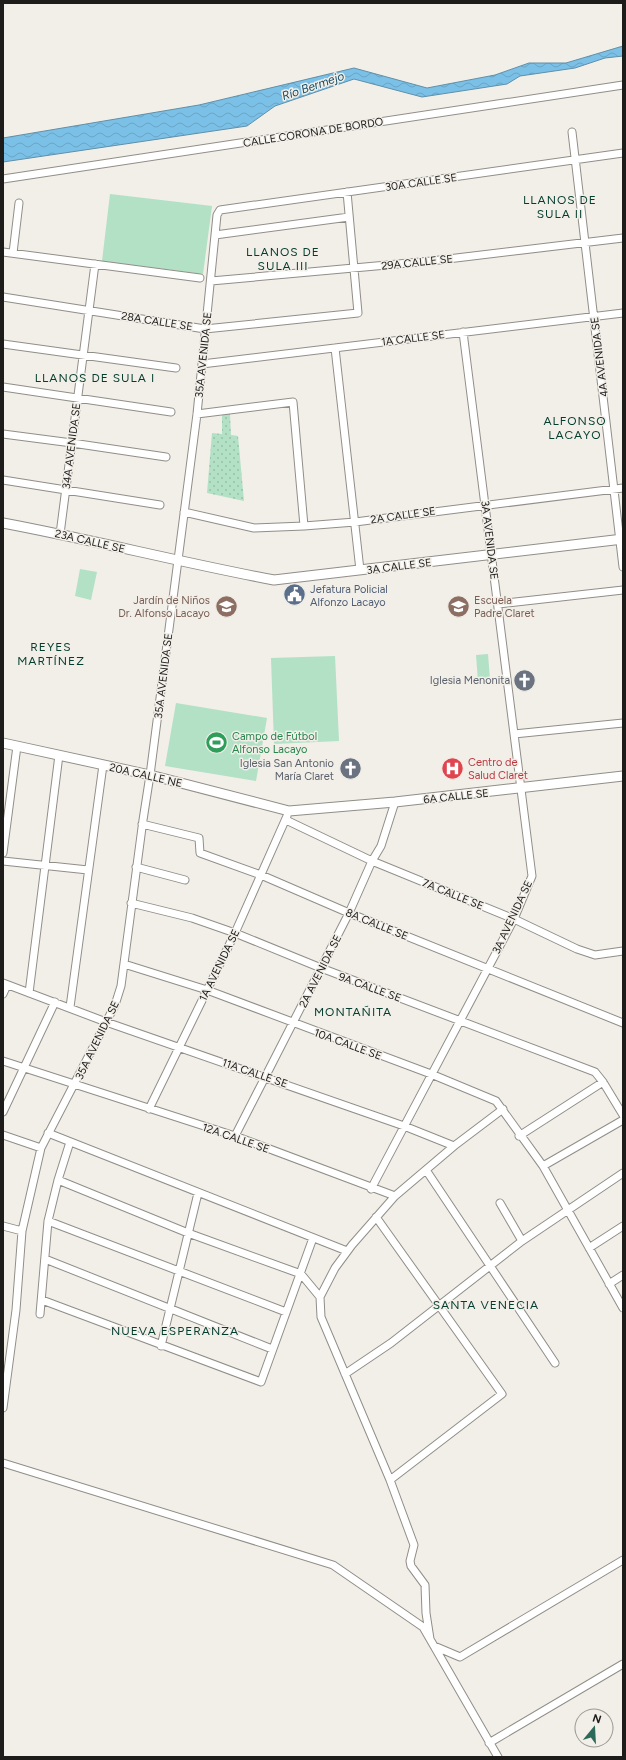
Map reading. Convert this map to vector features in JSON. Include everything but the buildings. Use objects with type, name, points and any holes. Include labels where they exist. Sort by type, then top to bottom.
[{"type":"street","name":"CALLE CORONA DE BORDO","points":[[3,179],[623,85]]},
{"type":"street","name":"4A AVENIDA SE","points":[[572,132],[621,539],[623,567]]},
{"type":"street","name":"30A CALLE SE","points":[[220,210],[623,153]]},
{"type":"street","points":[[347,192],[354,268]]},
{"type":"street","points":[[13,253],[20,204]]},
{"type":"street","name":"35A AVENIDA SE","points":[[3,1408],[16,1310],[22,1231],[41,1148],[75,1085],[115,1005],[121,986],[197,414],[217,215],[220,210]]},
{"type":"street","points":[[216,235],[349,217]]},
{"type":"street","name":"29A CALLE SE","points":[[211,281],[431,261],[623,238]]},
{"type":"street","points":[[3,252],[200,278]]},
{"type":"street","name":"34A AVENIDA SE","points":[[60,534],[95,264]]},
{"type":"street","name":"28A CALLE SE","points":[[3,297],[205,329],[358,313],[354,268]]},
{"type":"street","name":"1A CALLE SE","points":[[202,364],[623,313]]},
{"type":"street","name":"3A AVENIDA SE","points":[[371,1189],[459,1020],[514,919],[532,876],[464,332]]},
{"type":"street","points":[[3,344],[176,368]]},
{"type":"street","points":[[335,348],[360,570]]},
{"type":"street","points":[[3,387],[171,412]]},
{"type":"street","points":[[197,414],[293,402],[304,526]]},
{"type":"street","points":[[3,434],[72,442],[166,457]]},
{"type":"street","points":[[3,480],[160,505]]},
{"type":"street","name":"2A CALLE SE","points":[[184,512],[254,528],[304,526],[355,522],[485,504],[623,488]]},
{"type":"street","name":"23A CALLE SE","points":[[3,523],[177,560]]},
{"type":"street","name":"3A CALLE SE","points":[[177,560],[274,580],[621,539]]},
{"type":"street","points":[[498,604],[623,590]]},
{"type":"street","points":[[514,734],[623,723]]},
{"type":"street","name":"20A CALLE NE","points":[[3,742],[150,775],[289,811]]},
{"type":"street","points":[[3,853],[17,746]]},
{"type":"street","points":[[29,993],[59,755]]},
{"type":"street","points":[[70,1007],[103,765]]},
{"type":"street","name":"6A CALLE SE","points":[[289,811],[395,802],[623,776]]},
{"type":"street","name":"2A AVENIDA SE","points":[[235,1136],[349,913],[372,862],[381,846],[395,802]]},
{"type":"street","name":"1A AVENIDA SE","points":[[149,1109],[235,933],[289,811]]},
{"type":"street","name":"7A CALLE SE","points":[[286,820],[372,862],[514,919],[577,949],[595,954],[623,951]]},
{"type":"street","name":"8A CALLE SE","points":[[142,824],[199,838],[200,853],[260,875],[349,913],[488,967],[623,1023]]},
{"type":"street","points":[[3,861],[88,870]]},
{"type":"street","points":[[136,867],[185,880]]},
{"type":"street","name":"9A CALLE SE","points":[[131,903],[192,918],[235,933],[321,968],[595,1072],[603,1082],[623,1115]]},
{"type":"street","name":"10A CALLE SE","points":[[124,964],[207,990],[431,1074],[496,1101],[503,1109],[519,1136],[542,1166],[623,1308]]},
{"type":"street","points":[[3,994],[5,984],[70,1007],[106,1022]]},
{"type":"street","points":[[3,1112],[55,1002]]},
{"type":"street","name":"11A CALLE SE","points":[[106,1022],[404,1126],[454,1146]]},
{"type":"street","points":[[3,1061],[75,1085]]},
{"type":"street","points":[[519,1136],[603,1082]]},
{"type":"street","name":"12A CALLE SE","points":[[75,1085],[235,1136],[371,1189],[395,1196]]},
{"type":"street","points":[[430,1639],[426,1614],[425,1585],[411,1566],[410,1561],[414,1545],[390,1480],[321,1317],[320,1297],[335,1268],[347,1251],[395,1196],[454,1146],[503,1109]]},
{"type":"street","points":[[542,1166],[623,1120]]},
{"type":"street","points":[[48,1133],[198,1194],[347,1251]]},
{"type":"street","points":[[3,1135],[41,1148]]},
{"type":"street","points":[[40,1314],[48,1221],[58,1180],[70,1142]]},
{"type":"street","points":[[426,1170],[555,1363]]},
{"type":"street","points":[[345,1374],[391,1343],[522,1241],[623,1173]]},
{"type":"street","points":[[58,1180],[188,1233],[302,1274],[320,1297]]},
{"type":"street","points":[[161,1346],[198,1194]]},
{"type":"street","points":[[500,1203],[522,1241]]},
{"type":"street","points":[[376,1217],[502,1394],[390,1480]]},
{"type":"street","points":[[48,1221],[286,1312]]},
{"type":"street","points":[[3,1226],[22,1231]]},
{"type":"street","points":[[589,1248],[623,1226]]},
{"type":"street","points":[[42,1300],[161,1346],[261,1382],[286,1312],[302,1274],[313,1238]]},
{"type":"street","points":[[45,1259],[272,1349]]},
{"type":"street","points":[[609,1284],[623,1275]]},
{"type":"street","points":[[3,1463],[121,1501],[333,1565],[423,1627],[498,1757]]},
{"type":"street","points":[[434,1646],[460,1656],[623,1560]]},
{"type":"street","points":[[489,1743],[623,1664]]},
{"type":"green space","points":[[110,194],[212,206],[203,274],[102,261]]},
{"type":"green space","points":[[222,414],[230,414],[231,435],[238,436],[244,501],[207,493],[212,433],[222,434]]},
{"type":"green space","points":[[80,569],[97,572],[91,600],[75,596]]},
{"type":"green space","points":[[488,654],[490,680],[478,681],[476,655]]},
{"type":"green space","points":[[335,656],[339,741],[274,744],[271,658]]},
{"type":"green space","name":"Campo de Fútbol Alfonso Lacayo","points":[[176,703],[267,718],[256,781],[165,766]]},
{"type":"water","name":"Río Bermejo","points":[[623,46],[623,56],[605,58],[575,68],[520,76],[507,84],[422,97],[354,79],[275,106],[247,126],[3,162],[3,138],[199,105],[354,68],[427,88],[495,75],[529,63],[566,63]]},
{"type":"place","name":"Jefatura Policial Alfonzo Lacayo","points":[[294,595]]},
{"type":"place","name":"Jardín de Niños Dr. Alfonso Lacayo","points":[[226,606]]},
{"type":"place","name":"Escuela Padre Claret","points":[[458,606]]},
{"type":"place","name":"Iglesia Menonita","points":[[525,680]]},
{"type":"place","name":"Campo de Fútbol Alfonso Lacayo","points":[[216,742]]},
{"type":"place","name":"Centro de Salud Claret","points":[[453,768]]},
{"type":"place","name":"Iglesia San Antonio María Claret","points":[[350,769]]},
{"type":"district","name":"LLANOS DE SULA II","points":[[560,207]]},
{"type":"district","name":"LLANOS DE SULA III","points":[[283,259]]},
{"type":"district","name":"LLANOS DE SULA I","points":[[95,378]]},
{"type":"district","name":"ALFONSO LACAYO","points":[[575,428]]},
{"type":"district","name":"REYES MARTÍNEZ","points":[[51,654]]},
{"type":"district","name":"MONTAÑITA","points":[[353,1012]]},
{"type":"district","name":"SANTA VENECIA","points":[[486,1305]]},
{"type":"district","name":"NUEVA ESPERANZA","points":[[175,1331]]}]
